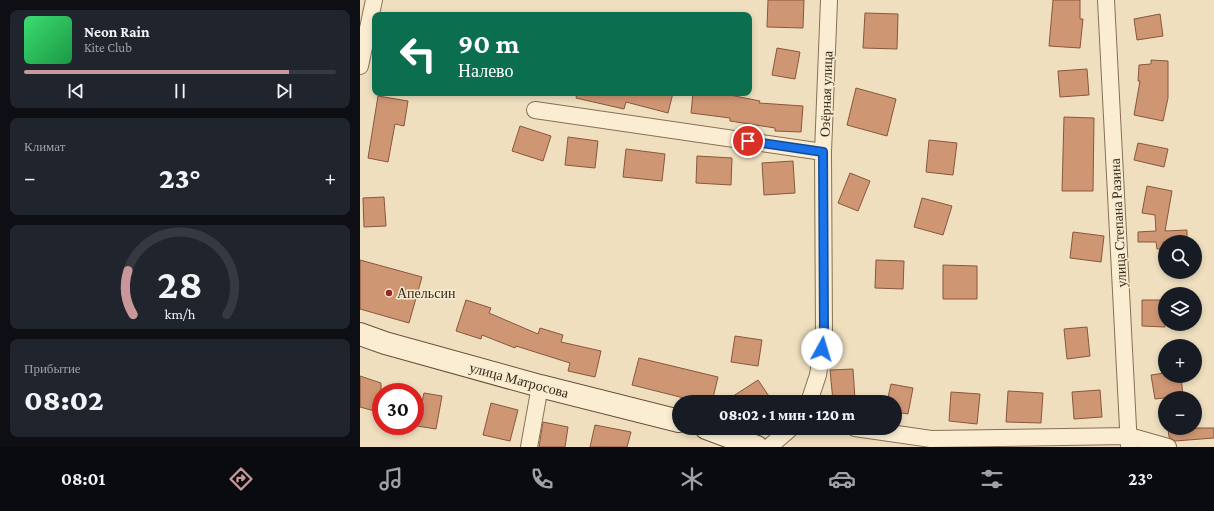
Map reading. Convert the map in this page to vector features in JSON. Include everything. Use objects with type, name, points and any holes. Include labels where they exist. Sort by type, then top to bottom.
[{"type":"main road","name":"улица Матросова","points":[[360,334],[385,343],[540,386],[672,419]]},
{"type":"main road","points":[[727,435],[759,446]]},
{"type":"street","points":[[360,66],[374,0]]},
{"type":"street","name":"Озёрная улица","points":[[811,395],[818,375],[824,335],[823,152],[829,0]]},
{"type":"street","name":"улица Степана Разина","points":[[1106,0],[1129,442]]},
{"type":"street","points":[[535,110],[823,152]]},
{"type":"street","points":[[528,447],[540,386]]},
{"type":"street","points":[[759,446],[779,435]]},
{"type":"street","points":[[902,435],[931,439],[1129,442],[1168,447]]},
{"type":"building","points":[[768,0],[804,0],[803,28],[767,27]]},
{"type":"building","points":[[1053,0],[1080,0],[1080,19],[1083,19],[1080,48],[1049,46]]},
{"type":"building","points":[[865,13],[898,14],[897,49],[863,48]]},
{"type":"building","points":[[1160,14],[1163,36],[1137,40],[1134,19]]},
{"type":"building","points":[[777,48],[800,52],[795,79],[772,75]]},
{"type":"building","points":[[1151,60],[1168,61],[1168,98],[1163,121],[1134,115],[1140,81],[1138,81],[1139,65],[1151,64]]},
{"type":"building","points":[[1087,69],[1089,95],[1060,97],[1058,71]]},
{"type":"building","points":[[856,88],[896,99],[887,136],[847,125]]},
{"type":"building","points":[[378,96],[408,101],[404,126],[395,124],[388,162],[368,158]]},
{"type":"building","points":[[576,96],[672,96],[668,113],[626,102],[624,109],[576,98]]},
{"type":"building","points":[[693,96],[735,96],[760,101],[759,103],[803,106],[801,132],[775,131],[775,128],[730,121],[730,118],[691,113]]},
{"type":"building","points":[[1064,117],[1094,118],[1093,191],[1062,191]]},
{"type":"building","points":[[520,126],[551,136],[543,161],[512,151]]},
{"type":"building","points":[[568,137],[598,141],[595,168],[565,165]]},
{"type":"building","points":[[929,140],[957,143],[953,175],[926,172]]},
{"type":"building","points":[[1138,143],[1168,149],[1164,167],[1134,160]]},
{"type":"building","points":[[626,149],[665,154],[662,181],[623,177]]},
{"type":"building","points":[[697,156],[732,158],[731,185],[696,183]]},
{"type":"building","points":[[793,161],[795,193],[764,195],[762,163]]},
{"type":"building","points":[[850,173],[870,181],[858,211],[838,203]]},
{"type":"building","points":[[1147,186],[1172,191],[1165,231],[1187,230],[1187,235],[1158,235],[1158,249],[1156,242],[1138,242],[1138,232],[1156,231],[1155,215],[1142,213]]},
{"type":"building","points":[[384,197],[386,226],[364,227],[363,198]]},
{"type":"building","points":[[922,198],[952,206],[943,235],[914,227]]},
{"type":"building","points":[[1073,232],[1104,236],[1101,262],[1070,258]]},
{"type":"building","name":"Апельсин","points":[[360,260],[422,277],[409,323],[360,309]]},
{"type":"building","points":[[876,260],[904,261],[903,289],[875,288]]},
{"type":"building","points":[[943,265],[977,266],[977,299],[943,299]]},
{"type":"building","points":[[466,300],[491,308],[489,313],[538,334],[540,328],[563,335],[561,342],[601,351],[595,377],[568,371],[570,363],[516,346],[515,348],[482,335],[481,339],[456,331]]},
{"type":"building","points":[[1142,300],[1158,300],[1158,327],[1142,326]]},
{"type":"building","points":[[1087,327],[1090,356],[1067,359],[1064,329]]},
{"type":"building","points":[[735,336],[762,340],[758,366],[731,362]]},
{"type":"building","points":[[639,358],[718,377],[714,395],[672,395],[632,385]]},
{"type":"building","points":[[853,369],[855,395],[832,395],[830,370]]},
{"type":"building","points":[[1158,374],[1158,383],[1182,383],[1182,391],[1158,391],[1158,399],[1155,399],[1151,375]]},
{"type":"building","points":[[360,376],[381,383],[372,383],[372,410],[360,407]]},
{"type":"building","points":[[758,380],[768,395],[735,395]]},
{"type":"building","points":[[891,384],[913,388],[908,414],[902,413],[902,395],[889,395]]},
{"type":"building","points":[[1100,390],[1102,417],[1074,419],[1072,392]]},
{"type":"building","points":[[1008,391],[1043,393],[1041,423],[1006,422]]},
{"type":"building","points":[[951,392],[980,394],[977,424],[949,421]]},
{"type":"building","points":[[424,393],[442,396],[436,429],[424,427]]},
{"type":"building","points":[[491,403],[518,410],[510,441],[483,435]]},
{"type":"building","points":[[543,422],[568,427],[565,447],[539,447]]},
{"type":"building","points":[[595,425],[631,432],[627,447],[590,447]]},
{"type":"building","points":[[1202,428],[1214,428],[1214,438],[1175,441],[1169,437],[1169,435],[1202,435]]},
{"type":"place","name":"Апельсин","points":[[389,293]]},
{"type":"route","points":[[748,141],[823,152],[824,335],[822,349]]}]
